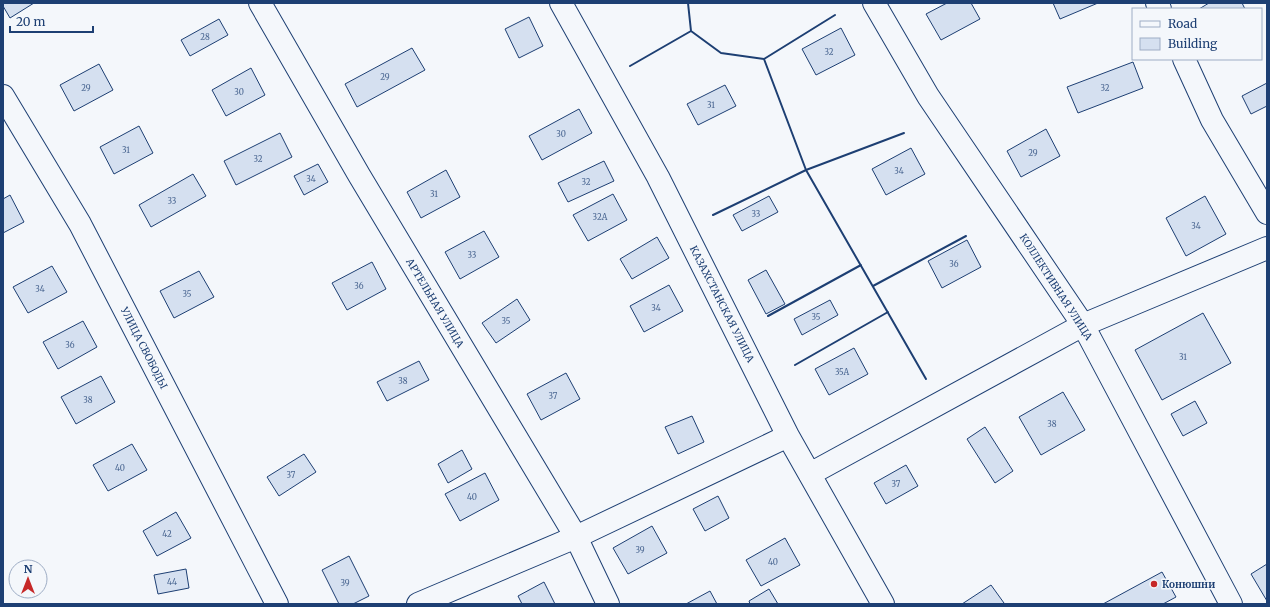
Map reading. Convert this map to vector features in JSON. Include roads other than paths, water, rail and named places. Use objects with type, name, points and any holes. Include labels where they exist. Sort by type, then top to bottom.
[{"type":"street","name":"АРТЕЛЬНАЯ УЛИЦА","points":[[260,3],[359,175],[576,537],[608,604]]},
{"type":"street","name":"КАЗАХСТАНСКАЯ УЛИЦА","points":[[561,3],[658,177],[788,436],[883,604]]},
{"type":"street","name":"КОЛЛЕКТИВНАЯ УЛИЦА","points":[[874,3],[928,96],[1083,325],[1231,604]]},
{"type":"street","points":[[1184,60],[1212,120],[1267,213]]},
{"type":"street","name":"УЛИЦА СВОБОДЫ","points":[[3,96],[80,224],[277,604]]},
{"type":"street","points":[[810,474],[1083,325],[1267,248]]},
{"type":"street","points":[[418,604],[576,537],[788,436]]},
{"type":"place","name":"Конюшни","points":[[1154,584]]}]
